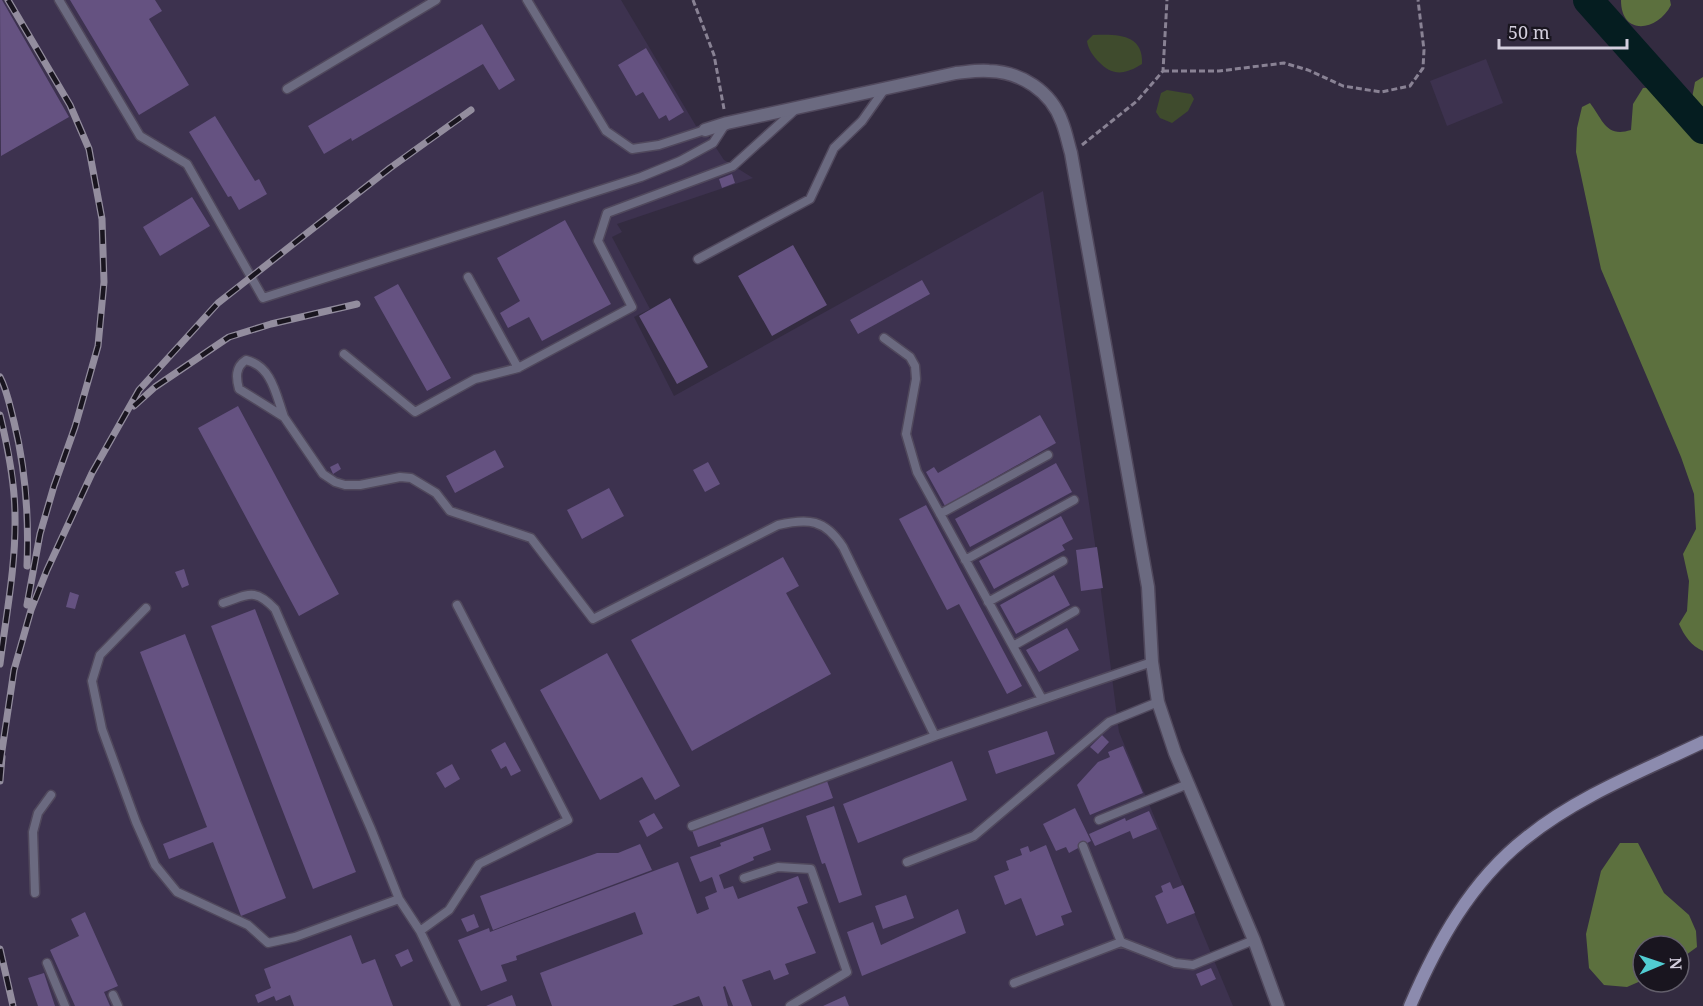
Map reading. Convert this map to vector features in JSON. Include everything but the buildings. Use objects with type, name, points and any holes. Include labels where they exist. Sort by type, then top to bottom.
[{"type":"main road","points":[[1410,1006],[1440,940],[1466,902],[1494,868],[1525,838],[1564,811],[1703,742]]},
{"type":"street","points":[[705,130],[727,123],[956,73],[990,71],[1016,76],[1032,83],[1047,96],[1061,120],[1071,153],[1148,587],[1152,662],[1158,702],[1165,729],[1254,940],[1278,1006]]},
{"type":"lane","points":[[59,0],[140,136],[187,164],[263,298],[641,177],[680,161],[712,142],[727,123]]},
{"type":"lane","points":[[287,89],[436,0]]},
{"type":"lane","points":[[527,0],[606,131],[632,149],[659,145],[705,130]]},
{"type":"lane","points":[[698,259],[810,199],[834,148],[862,121],[886,87]]},
{"type":"lane","points":[[344,354],[415,412],[475,380],[518,368],[633,307],[598,241],[607,213],[734,166],[798,107]]},
{"type":"lane","points":[[468,277],[518,368]]},
{"type":"lane","points":[[884,338],[910,357],[915,366],[916,379],[906,434],[917,472],[1042,699]]},
{"type":"lane","points":[[284,417],[239,389],[237,371],[240,364],[246,360],[256,362],[266,371],[284,417],[323,474],[345,485],[360,485],[400,477],[411,478],[436,493],[450,511],[531,538],[593,619],[778,525],[798,520],[833,531],[843,547],[935,736]]},
{"type":"lane","points":[[940,514],[1048,454]]},
{"type":"lane","points":[[966,560],[1074,500]]},
{"type":"lane","points":[[988,602],[1063,561]]},
{"type":"lane","points":[[223,603],[251,594],[264,597],[275,609],[399,898],[420,931],[456,1006]]},
{"type":"lane","points":[[420,931],[448,910],[479,864],[568,820],[457,605]]},
{"type":"lane","points":[[146,608],[100,655],[92,681],[102,729],[136,822],[155,865],[177,892],[248,925],[268,943],[295,937],[399,898]]},
{"type":"lane","points":[[1013,646],[1075,611]]},
{"type":"lane","points":[[692,826],[935,736],[1152,662]]},
{"type":"lane","points":[[907,862],[974,836],[1109,722],[1158,702]]},
{"type":"lane","points":[[1099,820],[1188,784]]},
{"type":"lane","points":[[35,893],[33,832],[38,813],[51,795]]},
{"type":"lane","points":[[1083,846],[1122,942]]},
{"type":"lane","points":[[744,878],[778,867],[811,869],[847,972],[790,1006]]},
{"type":"lane","points":[[1014,983],[1122,942],[1175,963],[1193,965],[1254,940]]},
{"type":"lane","points":[[47,963],[65,1006]]},
{"type":"lane","points":[[114,995],[118,1006]]},
{"type":"path","points":[[693,0],[714,55],[727,123]]},
{"type":"path","points":[[1071,153],[1137,101],[1163,71],[1167,0]]},
{"type":"path","points":[[1163,71],[1219,71],[1284,63],[1308,70],[1343,86],[1382,92],[1410,86],[1422,68],[1424,50],[1418,0]]},
{"type":"shaded area","points":[[0,0],[621,0],[696,126],[701,125],[724,160],[753,178],[617,224],[622,232],[612,237],[650,309],[634,317],[674,396],[1043,191],[1095,544],[1119,732],[1233,1006],[0,1006]]},
{"type":"shaded area","points":[[1486,59],[1503,103],[1447,126],[1430,81]]},
{"type":"green space","points":[[1621,0],[1670,0],[1671,5],[1658,20],[1641,26],[1633,25],[1627,20]]},
{"type":"green space","points":[[1093,35],[1126,37],[1133,41],[1138,46],[1142,64],[1125,72],[1109,70],[1090,50],[1087,41]]},
{"type":"green space","points":[[1703,77],[1703,651],[1688,640],[1679,624],[1687,611],[1689,581],[1683,554],[1696,529],[1694,494],[1681,457],[1601,269],[1576,152],[1577,128],[1582,107],[1590,103],[1606,126],[1616,132],[1623,132],[1631,130],[1633,104],[1643,88],[1656,87],[1685,103],[1692,98],[1695,82]]},
{"type":"green space","points":[[1167,90],[1191,94],[1194,99],[1188,111],[1172,123],[1160,118],[1156,112],[1161,93]]},
{"type":"green space","points":[[1620,843],[1638,843],[1664,893],[1689,915],[1696,931],[1697,947],[1691,951],[1691,934],[1631,934],[1631,985],[1604,985],[1589,968],[1586,934],[1601,871]]},
{"type":"waterway","points":[[1588,0],[1703,129]]},
{"type":"railway","points":[[8,0],[70,105],[89,149],[102,219],[104,282],[98,346],[75,427],[40,534],[27,605]]},
{"type":"railway","points":[[0,764],[14,670],[31,610],[92,473],[139,390],[218,303],[390,168],[471,110]]},
{"type":"railway","points":[[134,406],[155,387],[229,337],[271,324],[357,304]]},
{"type":"railway","points":[[0,377],[14,422],[24,475],[28,529],[27,566]]},
{"type":"railway","points":[[0,415],[14,491],[15,516],[12,572],[0,664]]},
{"type":"railway","points":[[0,781],[2,757]]},
{"type":"railway","points":[[0,949],[13,1006]]}]
